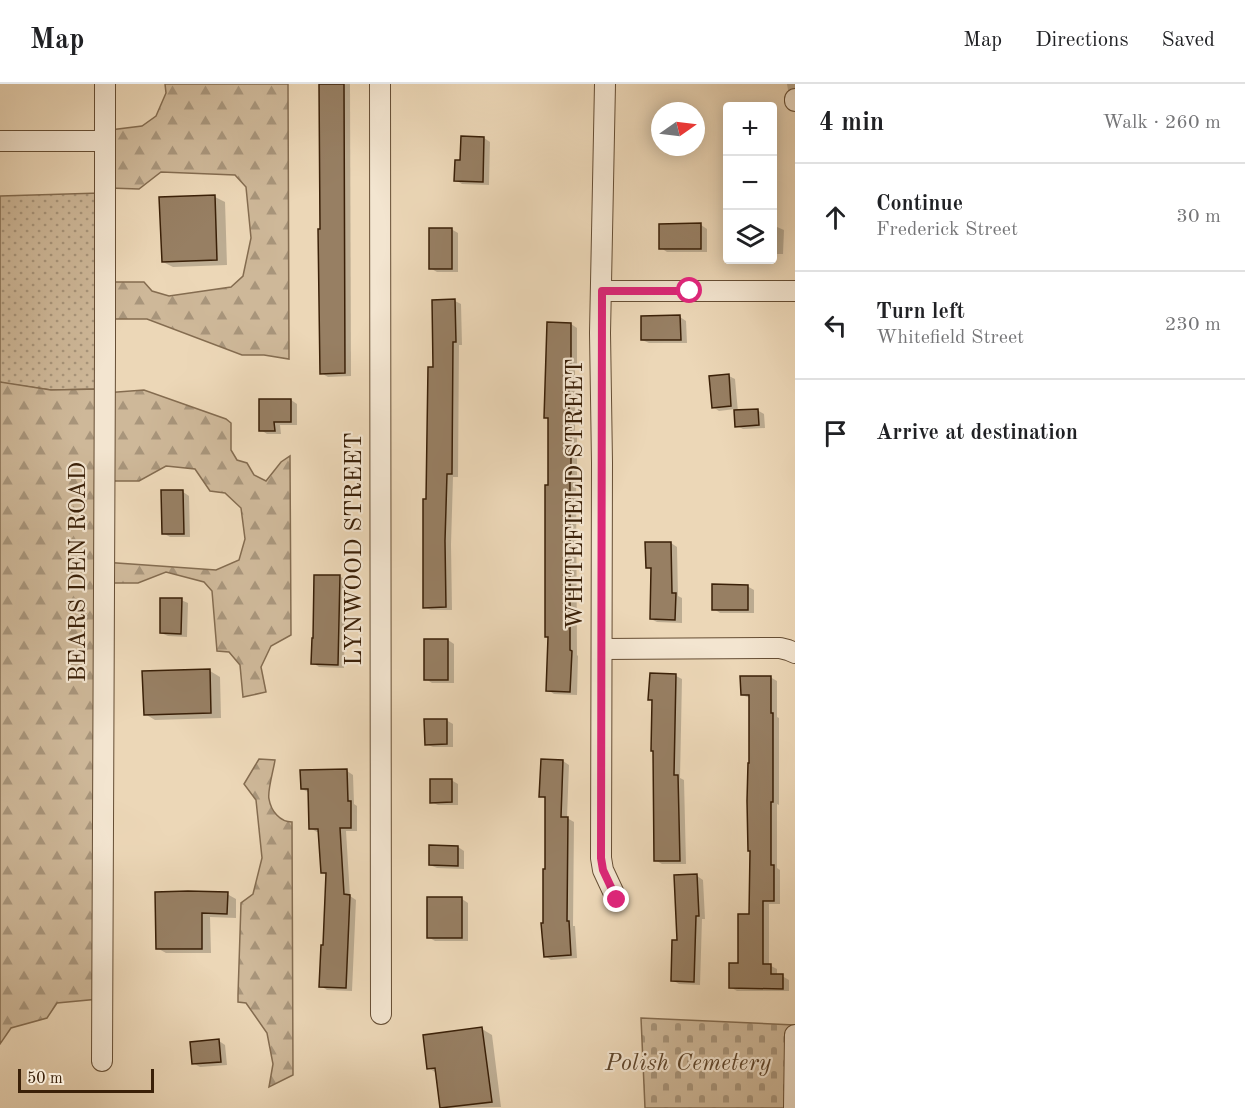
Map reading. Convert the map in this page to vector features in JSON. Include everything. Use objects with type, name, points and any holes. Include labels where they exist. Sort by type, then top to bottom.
[{"type":"street","name":"BEARS DEN ROAD","points":[[102,1060],[105,84]]},
{"type":"street","name":"LYNWOOD STREET","points":[[380,84],[381,1014]]},
{"type":"street","name":"WHITEFIELD STREET","points":[[605,84],[600,333],[601,858],[603,870],[617,900]]},
{"type":"street","points":[[0,141],[105,141]]},
{"type":"street","points":[[602,291],[795,291]]},
{"type":"street","points":[[602,649],[780,648],[795,653]]},
{"type":"street","points":[[794,1108],[795,1035]]},
{"type":"green space","points":[[165,84],[288,84],[289,359],[264,355],[242,355],[147,319],[111,319],[110,282],[144,282],[152,291],[169,296],[231,287],[243,276],[251,238],[246,187],[235,175],[161,172],[139,189],[109,188],[102,131],[142,126],[156,116],[166,93]]},
{"type":"green space","points":[[100,193],[100,389],[51,390],[0,382],[0,196]]},
{"type":"green space","points":[[0,382],[51,390],[100,389],[104,393],[144,390],[226,419],[231,423],[231,450],[237,460],[247,463],[254,475],[266,481],[281,462],[290,456],[291,635],[271,646],[261,667],[266,692],[243,697],[240,665],[229,652],[217,651],[212,591],[204,582],[166,572],[138,583],[102,583],[99,999],[57,1003],[47,1018],[11,1028],[0,1044]],"holes":[[[166,466],[195,469],[210,491],[225,493],[241,508],[245,539],[239,560],[216,570],[103,562],[102,481],[139,481]]]},
{"type":"green space","points":[[259,759],[275,760],[269,791],[270,803],[280,818],[292,822],[293,1075],[269,1087],[273,1064],[267,1033],[246,1003],[238,1002],[241,903],[253,894],[262,858],[256,800],[244,784]]},
{"type":"green space","name":"Polish Cemetery","points":[[641,1018],[795,1025],[795,1108],[645,1108]]},
{"type":"building","points":[[319,84],[344,84],[345,373],[320,374]]},
{"type":"building","points":[[461,136],[484,137],[483,182],[454,181],[455,160],[460,160]]},
{"type":"building","points":[[215,195],[217,260],[162,262],[159,197]]},
{"type":"building","points":[[701,223],[701,249],[659,249],[659,224]]},
{"type":"building","points":[[429,228],[452,228],[452,269],[429,269]]},
{"type":"building","points":[[455,299],[452,474],[447,474],[445,541],[446,607],[423,608],[423,499],[426,499],[428,367],[433,367],[432,300]]},
{"type":"building","points":[[680,315],[681,340],[641,340],[641,316]]},
{"type":"building","points":[[547,322],[571,323],[571,363],[569,363],[570,650],[572,651],[570,692],[546,691],[548,637],[545,637],[545,485],[548,485],[548,418],[544,418]]},
{"type":"building","points":[[729,374],[731,406],[712,408],[709,376]]},
{"type":"building","points":[[259,399],[291,399],[291,422],[274,422],[275,431],[259,431]]},
{"type":"building","points":[[758,409],[759,425],[735,427],[734,410]]},
{"type":"building","points":[[161,490],[183,490],[184,534],[162,534]]},
{"type":"building","points":[[645,542],[671,542],[672,593],[676,593],[675,620],[650,619],[651,568],[646,568]]},
{"type":"building","points":[[314,575],[340,575],[338,665],[311,664]]},
{"type":"building","points":[[712,584],[748,585],[748,610],[712,610]]},
{"type":"building","points":[[160,598],[182,598],[181,634],[160,633]]},
{"type":"building","points":[[424,639],[448,639],[448,680],[424,680]]},
{"type":"building","points":[[210,669],[211,713],[144,715],[142,671]]},
{"type":"building","points":[[650,673],[676,674],[674,775],[678,775],[680,861],[654,861],[652,700],[648,700]]},
{"type":"building","points":[[740,676],[771,676],[773,802],[771,802],[771,865],[774,865],[774,901],[763,901],[763,964],[771,964],[771,974],[783,974],[783,989],[729,988],[729,963],[738,963],[738,914],[749,914],[750,851],[748,851],[747,801],[749,695],[741,695]]},
{"type":"building","points":[[424,719],[447,719],[447,744],[425,745]]},
{"type":"building","points":[[541,759],[563,760],[561,817],[568,817],[567,921],[569,921],[571,955],[544,957],[541,923],[543,923],[543,869],[545,869],[545,797],[539,797]]},
{"type":"building","points":[[347,769],[348,801],[351,801],[351,828],[340,828],[344,894],[350,895],[346,988],[319,987],[326,873],[321,873],[318,829],[309,829],[308,789],[301,789],[300,770]]},
{"type":"building","points":[[430,779],[452,779],[452,802],[430,803]]},
{"type":"building","points":[[429,845],[458,846],[458,866],[429,865]]},
{"type":"building","points":[[697,874],[699,916],[696,916],[694,982],[671,981],[672,940],[677,940],[674,875]]},
{"type":"building","points":[[155,892],[228,892],[227,914],[202,913],[202,949],[156,949]]},
{"type":"building","points":[[427,897],[462,897],[462,938],[427,938]]},
{"type":"building","points":[[482,1027],[492,1102],[440,1108],[435,1068],[427,1069],[423,1035]]},
{"type":"building","points":[[219,1039],[221,1062],[192,1064],[190,1042]]},
{"type":"route","points":[[617,900],[603,870],[601,858],[600,333],[602,291],[690,291]]}]
